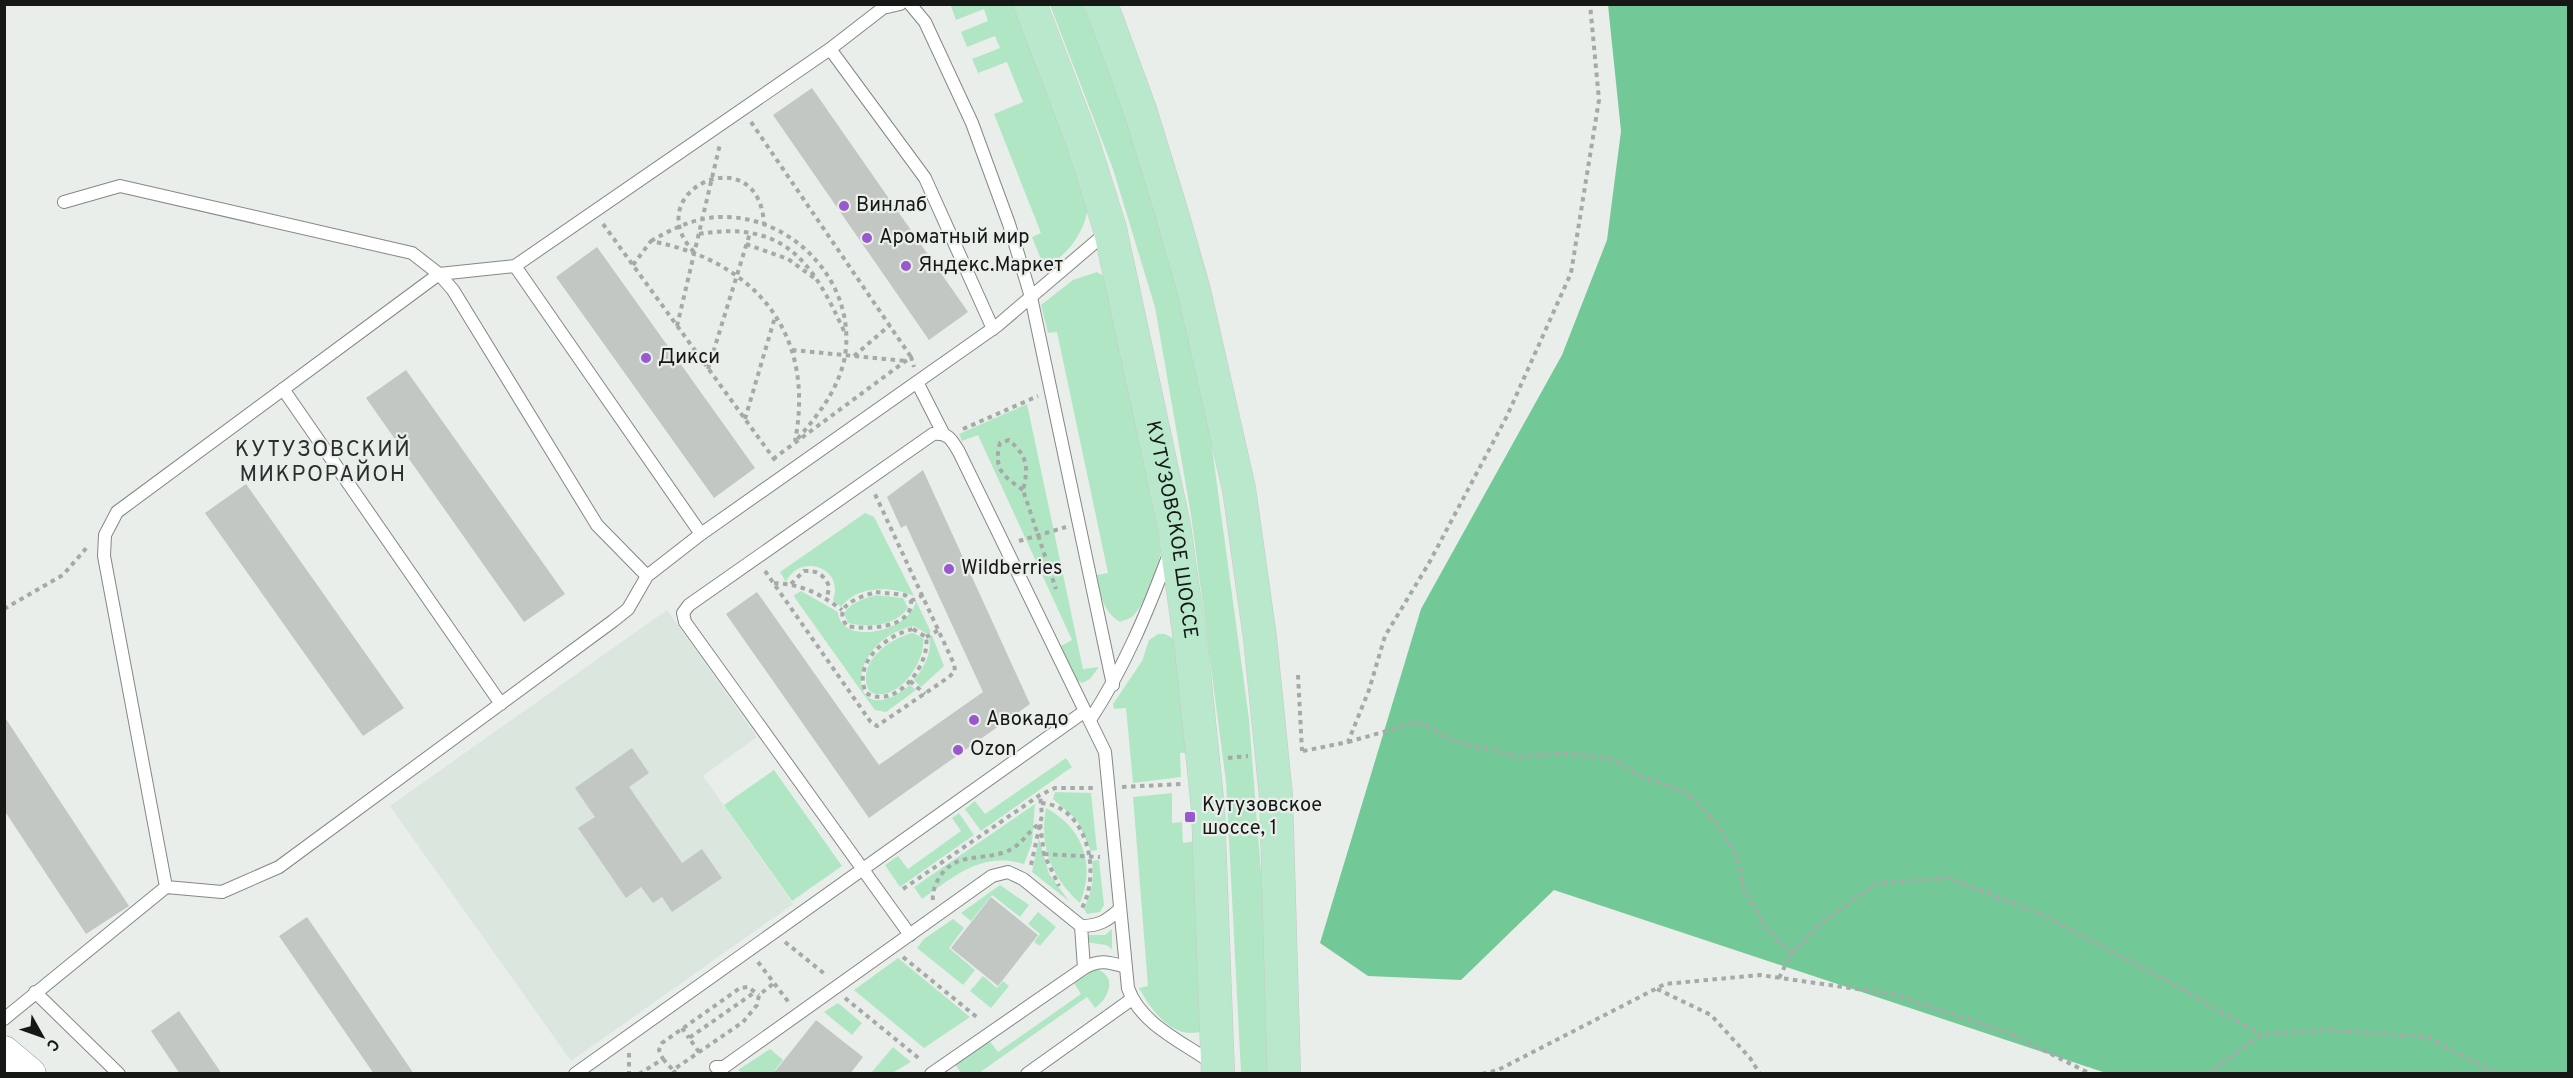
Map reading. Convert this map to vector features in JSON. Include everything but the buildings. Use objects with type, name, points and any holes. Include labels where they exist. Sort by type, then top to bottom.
[{"type":"main road","name":"КУТУЗОВСКОЕ ШОССЕ","points":[[1030,4],[1083,143],[1110,229],[1174,526],[1192,654],[1208,809],[1218,1071]]},
{"type":"main road","points":[[1101,4],[1140,110],[1173,214],[1197,303],[1239,489],[1260,638],[1275,796],[1284,1074]]},
{"type":"main road","points":[[4,1052],[30,1074]]},
{"type":"lane","points":[[166,887],[104,556],[105,535],[117,512],[439,274],[515,266],[830,49],[883,8],[900,4]]},
{"type":"lane","points":[[910,4],[925,22],[972,123],[1009,224],[1031,297],[1113,685]]},
{"type":"lane","points":[[830,49],[925,178],[993,328]]},
{"type":"lane","points":[[64,202],[120,186],[412,253],[439,274],[453,290],[597,525],[647,576]]},
{"type":"lane","points":[[4,1019],[166,887],[222,892],[279,867],[628,609],[647,576],[701,534],[993,328],[1110,229]]},
{"type":"lane","points":[[515,266],[701,534]]},
{"type":"lane","points":[[917,382],[1005,546],[1105,752],[1126,967],[1132,999],[1152,1023],[1218,1071]]},
{"type":"lane","points":[[283,389],[501,704]]},
{"type":"lane","points":[[910,935],[685,622],[683,613],[689,605],[933,434],[947,436]]},
{"type":"lane","points":[[575,1074],[862,870],[1087,716],[1113,685],[1133,645],[1169,554],[1174,526]]},
{"type":"lane","points":[[717,1067],[724,1067],[798,1015],[839,990],[992,876],[1008,872],[1023,879],[1081,926],[1094,926],[1107,921],[1120,909]]},
{"type":"lane","points":[[1081,926],[1084,968]]},
{"type":"lane","points":[[932,1074],[1084,968],[1095,962],[1109,962],[1126,967]]},
{"type":"lane","points":[[35,992],[119,1074]]},
{"type":"lane","points":[[1027,1074],[1132,999]]},
{"type":"path","points":[[1348,742],[1369,690],[1385,636],[1429,563],[1508,416],[1571,273],[1599,100],[1590,4]]},
{"type":"path","points":[[742,109],[911,357],[917,382]]},
{"type":"path","points":[[677,326],[726,120]]},
{"type":"path","points":[[694,252],[682,236],[680,212],[688,192],[699,183],[712,178],[724,177],[745,184],[760,201],[764,224]]},
{"type":"path","points":[[594,211],[785,475]]},
{"type":"path","points":[[633,265],[651,241],[680,226],[703,219],[743,218],[764,224],[788,234],[807,249],[823,267],[835,288],[843,311],[846,335],[838,382],[826,404],[795,442]]},
{"type":"path","points":[[699,234],[723,230],[750,233],[770,239],[791,250],[809,266],[823,286],[846,335]]},
{"type":"path","points":[[708,369],[750,233]]},
{"type":"path","points":[[651,241],[694,252],[718,262],[756,291],[775,316],[792,350],[800,396],[795,442]]},
{"type":"path","points":[[746,244],[788,259],[823,286]]},
{"type":"path","points":[[744,419],[775,316]]},
{"type":"path","points":[[854,356],[890,326]]},
{"type":"path","points":[[792,350],[906,360]]},
{"type":"path","points":[[773,459],[911,357]]},
{"type":"path","points":[[947,436],[1050,390]]},
{"type":"path","points":[[1023,489],[1003,476],[997,456],[1000,443],[1009,440],[1023,452],[1027,473],[1023,489],[1056,589]]},
{"type":"path","points":[[756,558],[870,721],[877,726],[925,694],[955,671],[954,664],[876,494],[867,481]]},
{"type":"path","points":[[4,609],[63,575],[117,512]]},
{"type":"path","points":[[1005,546],[1038,533],[1078,524]]},
{"type":"path","points":[[791,584],[804,572],[816,572],[822,575],[829,586],[826,599]]},
{"type":"path","points":[[774,583],[791,584],[826,599],[842,610]]},
{"type":"path","points":[[876,592],[905,596],[911,601],[911,608],[907,616],[876,628],[846,626],[841,619],[842,610],[857,597],[876,592]]},
{"type":"path","points":[[911,601],[922,595]]},
{"type":"path","points":[[914,630],[926,637],[926,653],[921,666],[910,681],[894,694],[879,697],[867,693],[863,676],[869,660],[879,646],[897,633],[914,630]]},
{"type":"path","points":[[926,637],[939,630]]},
{"type":"path","points":[[1298,675],[1303,751]]},
{"type":"path","points":[[910,681],[925,694]]},
{"type":"path","points":[[1293,752],[1348,742],[1418,722],[1454,741],[1520,757],[1564,753],[1612,759],[1640,777],[1687,793],[1715,821],[1737,856],[1743,887],[1766,928],[1791,954]]},
{"type":"path","points":[[1223,758],[1252,755]]},
{"type":"path","points":[[1108,788],[1187,783]]},
{"type":"path","points":[[903,889],[1040,795],[1055,788],[1094,788]]},
{"type":"path","points":[[1040,795],[1040,823],[1044,854],[1061,890]]},
{"type":"path","points":[[1041,802],[1052,803],[1072,818],[1090,856],[1086,900],[1081,909],[1072,902]]},
{"type":"path","points":[[1029,871],[1040,823]]},
{"type":"path","points":[[937,916],[932,897],[936,883],[944,870],[954,862],[967,857],[1010,850],[1040,823]]},
{"type":"path","points":[[1044,854],[1101,857]]},
{"type":"path","points":[[1779,978],[1791,954],[1823,921],[1877,883],[1949,878],[2047,917],[2184,990],[2261,1035]]},
{"type":"path","points":[[784,942],[921,1060]]},
{"type":"path","points":[[898,953],[979,1019]]},
{"type":"path","points":[[756,959],[798,1015]]},
{"type":"path","points":[[1482,1074],[1498,1070],[1665,984],[1760,975],[1892,994],[2012,1034],[2091,1074]]},
{"type":"path","points":[[689,1038],[774,983]]},
{"type":"path","points":[[744,986],[757,993],[757,1005],[743,1022],[699,1052],[675,1072],[663,1059],[659,1046],[682,1028],[744,986]]},
{"type":"path","points":[[1657,988],[1711,1015],[1750,1058],[1760,1074]]},
{"type":"path","points":[[682,1028],[699,1052]]},
{"type":"path","points":[[2206,1074],[2261,1035],[2329,1030],[2427,1037],[2497,1074]]},
{"type":"path","points":[[629,1048],[629,1074]]},
{"type":"path","points":[[639,1074],[663,1059]]},
{"type":"shaded area","points":[[667,610],[757,737],[703,776],[793,904],[571,1061],[390,806]]},
{"type":"green space","points":[[954,4],[1015,5],[1088,204],[1084,223],[1075,241],[1061,256],[1044,267],[1032,237],[1041,233],[994,114],[1023,102],[1007,62],[978,73],[972,59],[1000,48],[995,36],[967,47],[961,32],[988,21],[984,9],[956,20],[951,6]]},
{"type":"green space","points":[[1050,5],[1083,5],[1117,80],[1176,258],[1210,433],[1249,719],[1268,962],[1273,1073],[1241,1073],[1226,782],[1191,515],[1155,307],[1113,169]]},
{"type":"green space","points":[[1608,5],[2568,5],[2568,1073],[2106,1073],[1554,890],[1461,980],[1368,976],[1320,943],[1421,609],[1562,355],[1607,240],[1621,131]]},
{"type":"green space","points":[[1097,272],[1110,280],[1165,532],[1158,564],[1139,609],[1129,619],[1120,622],[1109,613],[1101,596],[1097,575],[1108,573],[1057,332],[1048,333],[1041,305],[1073,280]]},
{"type":"green space","points":[[1027,404],[1083,669],[1099,667],[1090,679],[1082,683],[1075,679],[1061,646],[1072,640],[978,435],[962,441],[959,434]]},
{"type":"green space","points":[[865,513],[874,517],[914,596],[896,590],[875,589],[856,595],[841,607],[833,600],[835,589],[833,579],[819,568],[810,566],[801,568],[793,573],[786,582],[780,572]]},
{"type":"green space","points":[[801,591],[838,612],[842,623],[850,629],[862,632],[889,628],[911,612],[916,601],[931,632],[927,634],[914,626],[890,635],[874,649],[864,665],[861,681],[864,693],[874,700],[889,698],[910,685],[916,690],[886,712],[875,710],[795,598],[794,595]]},
{"type":"green space","points":[[876,595],[903,598],[908,608],[896,619],[881,624],[848,623],[844,613],[847,609],[858,601]]},
{"type":"green space","points":[[913,633],[923,638],[920,659],[914,670],[898,688],[889,693],[879,694],[869,691],[866,681],[871,661],[895,640]]},
{"type":"green space","points":[[1158,634],[1165,634],[1178,641],[1187,753],[1180,753],[1181,777],[1133,783],[1126,708],[1114,709],[1113,704],[1142,661],[1149,640]]},
{"type":"green space","points":[[932,635],[944,666],[921,687],[914,680],[926,660],[929,637]]},
{"type":"green space","points":[[1066,758],[1072,767],[981,831],[965,809],[975,801],[985,814]]},
{"type":"green space","points":[[774,770],[842,866],[792,901],[724,805]]},
{"type":"green space","points":[[1055,792],[1091,793],[1097,850],[1091,851],[1077,820],[1053,799]]},
{"type":"green space","points":[[1172,793],[1172,823],[1182,822],[1183,843],[1196,841],[1200,1032],[1190,1033],[1180,1031],[1164,1021],[1139,988],[1148,986],[1133,797]]},
{"type":"green space","points":[[1035,804],[1032,843],[1024,864],[1009,861],[982,863],[957,874],[922,899],[914,887]]},
{"type":"green space","points":[[1046,808],[1069,826],[1083,848],[1087,875],[1080,903],[1061,883],[1050,860],[1044,835]]},
{"type":"green space","points":[[959,813],[974,835],[900,887],[885,865],[898,856],[908,869],[961,831],[952,818]]},
{"type":"green space","points":[[1039,838],[1049,874],[1069,901],[1032,872]]},
{"type":"green space","points":[[1099,860],[1104,905],[1100,912],[1087,914],[1084,909],[1092,885],[1092,861]]},
{"type":"green space","points":[[1000,885],[1029,905],[1020,917],[992,895],[971,921],[961,913]]},
{"type":"green space","points":[[1038,912],[1056,927],[1040,946],[1034,942],[1040,934],[1028,924]]},
{"type":"green space","points":[[953,919],[964,928],[949,948],[975,970],[963,985],[917,948],[924,939]]},
{"type":"green space","points":[[1112,929],[1112,949],[1106,945],[1085,942],[1088,935],[1105,935]]},
{"type":"green space","points":[[898,958],[970,1017],[924,1048],[854,990]]},
{"type":"green space","points":[[1089,968],[1104,973],[1109,984],[1106,997],[1095,1008],[1087,997],[979,1073],[961,1073],[954,1063],[988,1039],[998,1052],[1081,994],[1072,980]]},
{"type":"green space","points":[[983,976],[997,988],[1003,981],[1009,986],[991,1008],[970,991]]},
{"type":"green space","points":[[838,1003],[862,1023],[852,1035],[824,1012]]},
{"type":"green space","points":[[893,1047],[911,1062],[892,1073],[871,1073]]},
{"type":"green space","points":[[770,1049],[783,1060],[775,1070],[778,1073],[742,1073],[738,1070]]},
{"type":"place","name":"Винлаб","points":[[844,206]]},
{"type":"place","name":"Ароматный мир","points":[[867,238]]},
{"type":"place","name":"Яндекс.Маркет","points":[[906,266]]},
{"type":"place","name":"Дикси","points":[[646,358]]},
{"type":"place","name":"Wildberries","points":[[949,569]]},
{"type":"place","name":"Авокадо","points":[[974,720]]},
{"type":"place","name":"Ozon","points":[[958,750]]},
{"type":"place","name":"Кутузовское шоссе, 1","points":[[1190,817]]},
{"type":"district","name":"КУТУЗОВСКИЙ МИКРОРАЙОН","points":[[323,462]]}]
